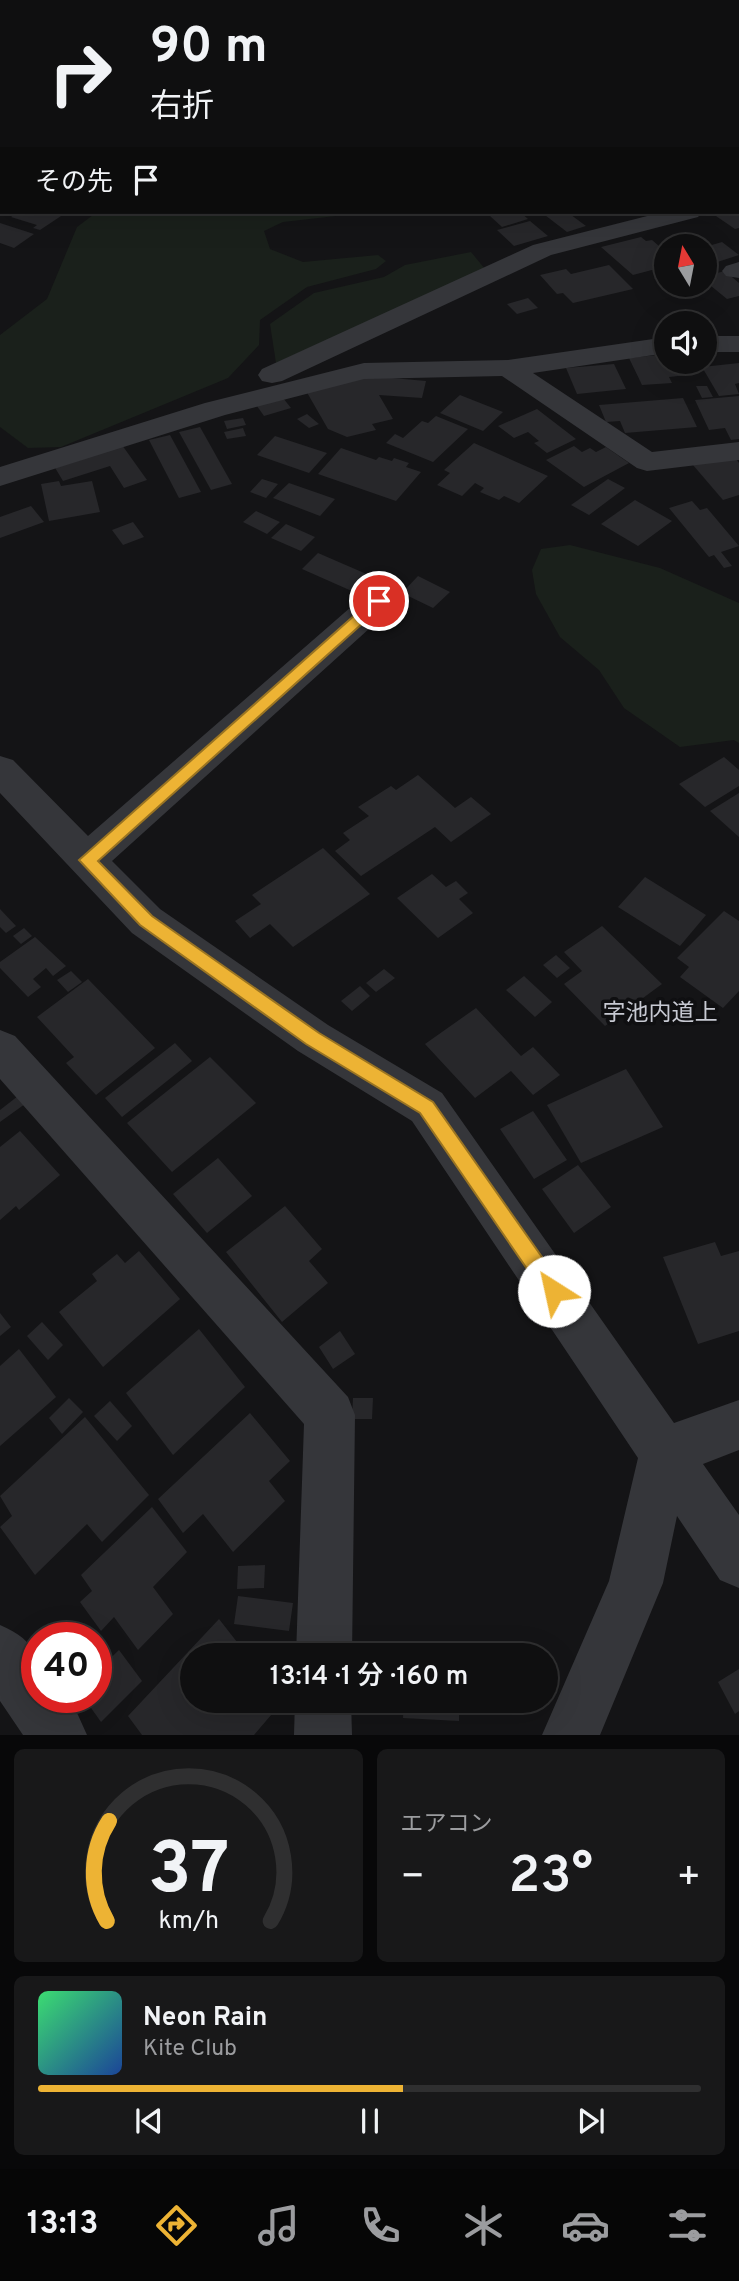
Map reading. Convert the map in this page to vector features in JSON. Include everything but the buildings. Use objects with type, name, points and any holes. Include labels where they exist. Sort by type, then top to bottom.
[{"type":"street","points":[[169,423],[542,250],[682,214]]},
{"type":"street","points":[[717,345],[739,344]]},
{"type":"street","points":[[0,477],[169,423],[306,383],[364,370],[508,368],[654,347]]},
{"type":"street","points":[[508,368],[647,462],[739,451]]},
{"type":"street","points":[[87,860],[379,601]]},
{"type":"street","points":[[0,770],[146,920],[313,1038],[427,1107],[739,1561]]},
{"type":"street","points":[[0,1049],[330,1415],[324,1643]]},
{"type":"street","points":[[665,1452],[739,1425]]},
{"type":"street","points":[[571,1735],[636,1583],[665,1452]]},
{"type":"street","points":[[0,1653],[58,1735]]},
{"type":"street","points":[[323,1713],[323,1735]]},
{"type":"shaded area","points":[[94,214],[353,214],[283,222],[264,231],[270,249],[303,262],[378,255],[386,261],[376,269],[307,287],[260,320],[259,345],[228,378],[61,447],[28,448],[0,427],[0,335],[47,299],[77,227]]},
{"type":"shaded area","points":[[471,252],[485,269],[276,363],[270,324],[314,293],[384,277],[405,265]]},
{"type":"shaded area","points":[[570,545],[660,568],[739,603],[739,743],[734,740],[680,747],[624,708],[599,670],[560,637],[536,594],[532,570],[541,549]]},
{"type":"district","name":"字池内道上","points":[[660,1014]]},
{"type":"route","points":[[379,601],[87,860],[146,920],[313,1038],[427,1107],[554,1291]]}]
